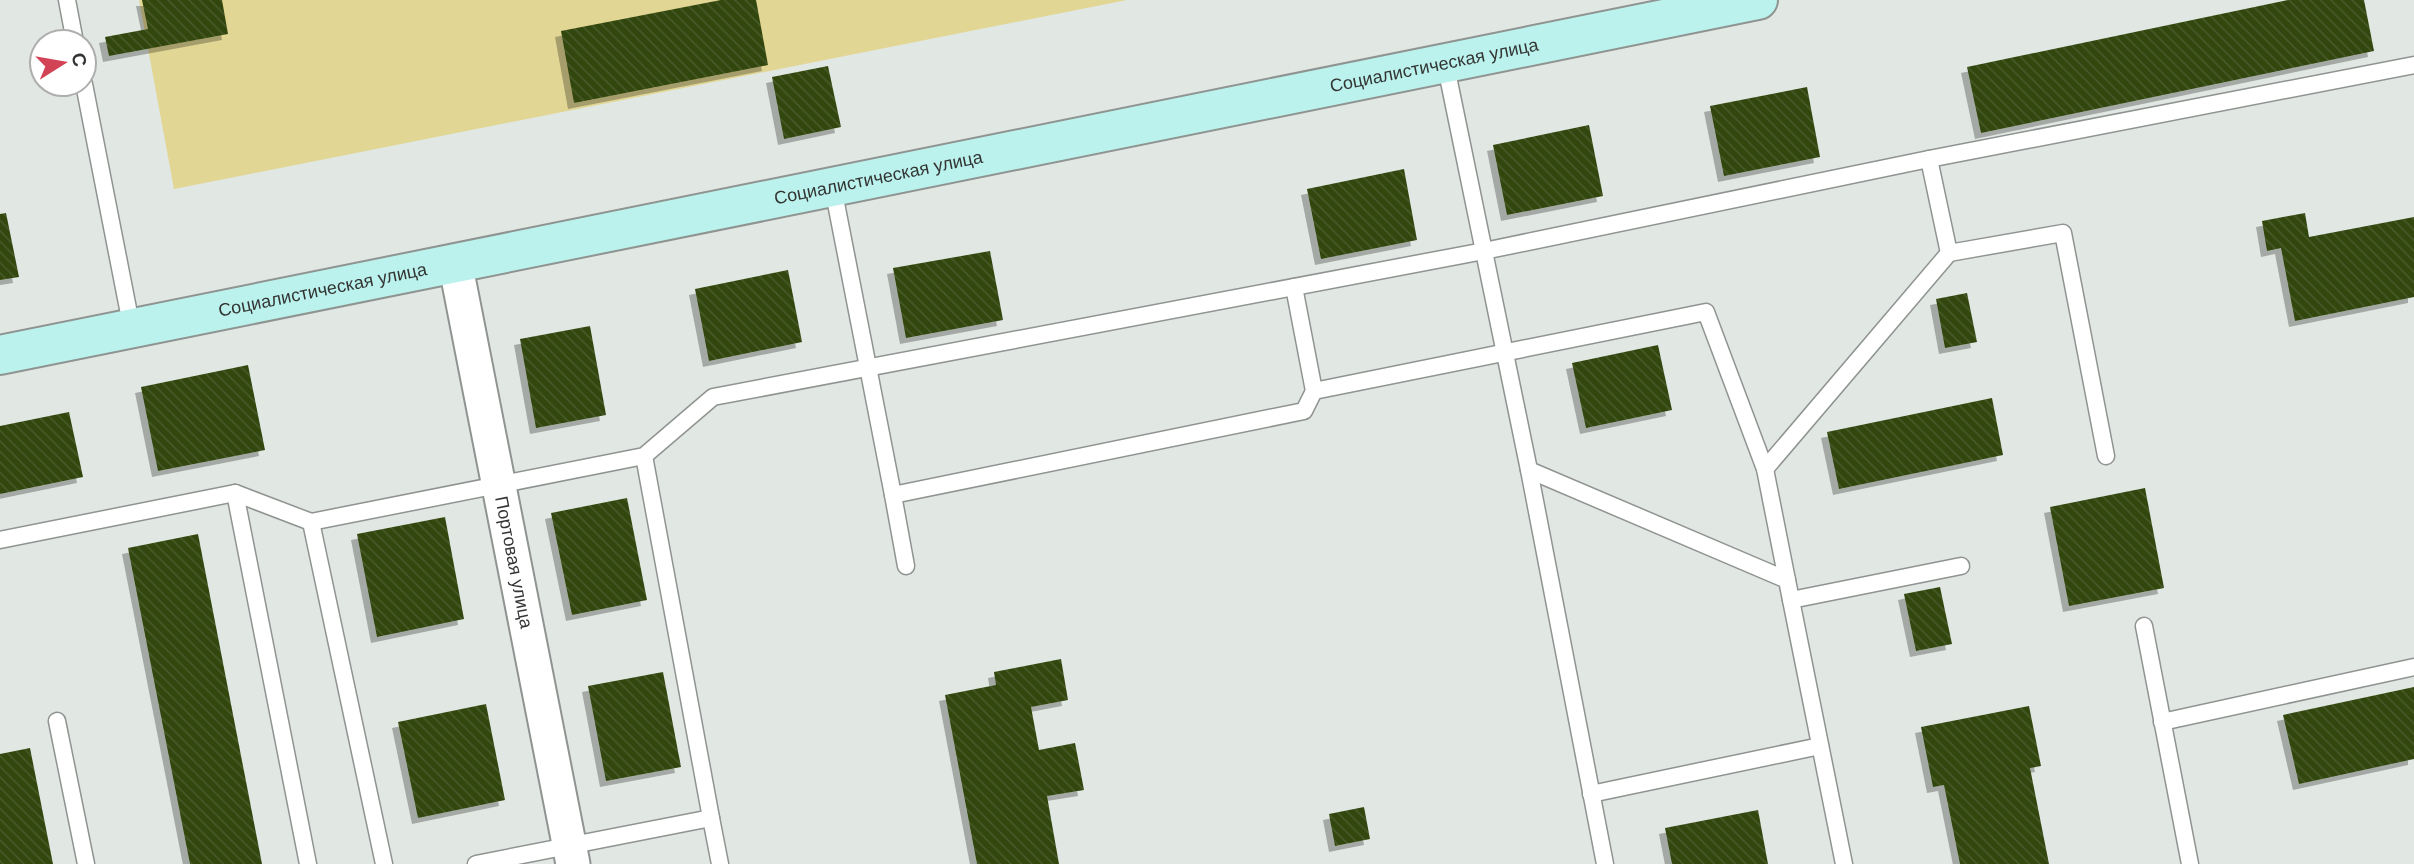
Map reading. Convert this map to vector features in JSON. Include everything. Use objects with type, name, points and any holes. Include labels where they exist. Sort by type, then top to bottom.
[{"type":"main road","name":"Социалистическая улица","points":[[0,355],[1758,0]]},
{"type":"street","name":"Портовая улица","points":[[455,262],[571,854]]},
{"type":"lane","points":[[67,0],[72,28]]},
{"type":"lane","points":[[1446,62],[1605,864]]},
{"type":"lane","points":[[0,540],[235,493],[311,522],[644,456],[713,397],[1484,251],[1929,159],[2414,65]]},
{"type":"lane","points":[[87,98],[132,329]]},
{"type":"lane","points":[[1929,159],[1949,253]]},
{"type":"lane","points":[[833,188],[906,566]]},
{"type":"lane","points":[[1765,469],[1949,253],[2063,233],[2106,456]]},
{"type":"lane","points":[[892,495],[1304,411],[1314,391],[1294,287]]},
{"type":"lane","points":[[1314,391],[1706,312],[1765,469],[1844,864]]},
{"type":"lane","points":[[644,456],[720,864]]},
{"type":"lane","points":[[1528,470],[1787,580]]},
{"type":"lane","points":[[235,493],[308,864]]},
{"type":"lane","points":[[311,522],[384,864]]},
{"type":"lane","points":[[1791,600],[1961,566]]},
{"type":"lane","points":[[2144,626],[2190,864]]},
{"type":"lane","points":[[2162,722],[2414,667]]},
{"type":"lane","points":[[57,721],[86,864]]},
{"type":"lane","points":[[1591,794],[1820,746]]},
{"type":"lane","points":[[477,864],[571,854],[711,818]]},
{"type":"shaded area","points":[[139,0],[1127,0],[174,189]]},
{"type":"building","points":[[142,0],[222,0],[228,34],[109,56],[105,37],[148,29]]},
{"type":"building","points":[[721,0],[756,0],[768,65],[574,103],[561,31]]},
{"type":"building","points":[[2288,0],[2364,0],[2374,51],[1981,133],[1967,67]]},
{"type":"building","points":[[828,66],[841,127],[784,139],[772,77]]},
{"type":"building","points":[[1807,87],[1820,157],[1724,176],[1710,106]]},
{"type":"building","points":[[1589,125],[1603,196],[1507,215],[1493,145]]},
{"type":"building","points":[[1404,169],[1417,240],[1321,259],[1307,189]]},
{"type":"building","points":[[6,213],[19,277],[0,280],[0,214]]},
{"type":"building","points":[[2305,213],[2309,237],[2414,217],[2414,297],[2295,321],[2281,248],[2267,251],[2262,221]]},
{"type":"building","points":[[990,251],[1003,320],[906,338],[893,268]]},
{"type":"building","points":[[788,270],[802,342],[709,361],[695,289]]},
{"type":"building","points":[[1967,293],[1977,342],[1945,348],[1936,299]]},
{"type":"building","points":[[590,326],[606,415],[536,428],[520,339]]},
{"type":"building","points":[[1658,345],[1672,410],[1586,428],[1572,363]]},
{"type":"building","points":[[248,365],[265,450],[158,471],[141,387]]},
{"type":"building","points":[[1992,398],[2003,455],[1839,489],[1827,432]]},
{"type":"building","points":[[69,412],[83,477],[0,494],[0,426]]},
{"type":"building","points":[[2145,488],[2164,588],[2069,606],[2050,507]]},
{"type":"building","points":[[627,498],[647,600],[572,615],[551,513]]},
{"type":"building","points":[[445,517],[464,619],[377,637],[357,534]]},
{"type":"building","points":[[198,534],[262,864],[190,864],[128,548]]},
{"type":"building","points":[[1940,587],[1952,644],[1916,651],[1904,594]]},
{"type":"building","points":[[1061,659],[1068,700],[1031,707],[1039,750],[1075,743],[1084,790],[1047,796],[1059,864],[977,864],[945,695],[996,685],[994,672]]},
{"type":"building","points":[[663,672],[681,767],[606,781],[588,686]]},
{"type":"building","points":[[2414,687],[2414,759],[2299,784],[2283,715]]},
{"type":"building","points":[[486,704],[505,800],[418,818],[398,722]]},
{"type":"building","points":[[2029,706],[2041,766],[2030,768],[2049,864],[1960,864],[1944,785],[1933,787],[1921,727]]},
{"type":"building","points":[[30,748],[53,864],[0,864],[0,754]]},
{"type":"building","points":[[1364,807],[1370,839],[1335,846],[1329,814]]},
{"type":"building","points":[[1758,810],[1768,864],[1672,864],[1665,828]]}]
